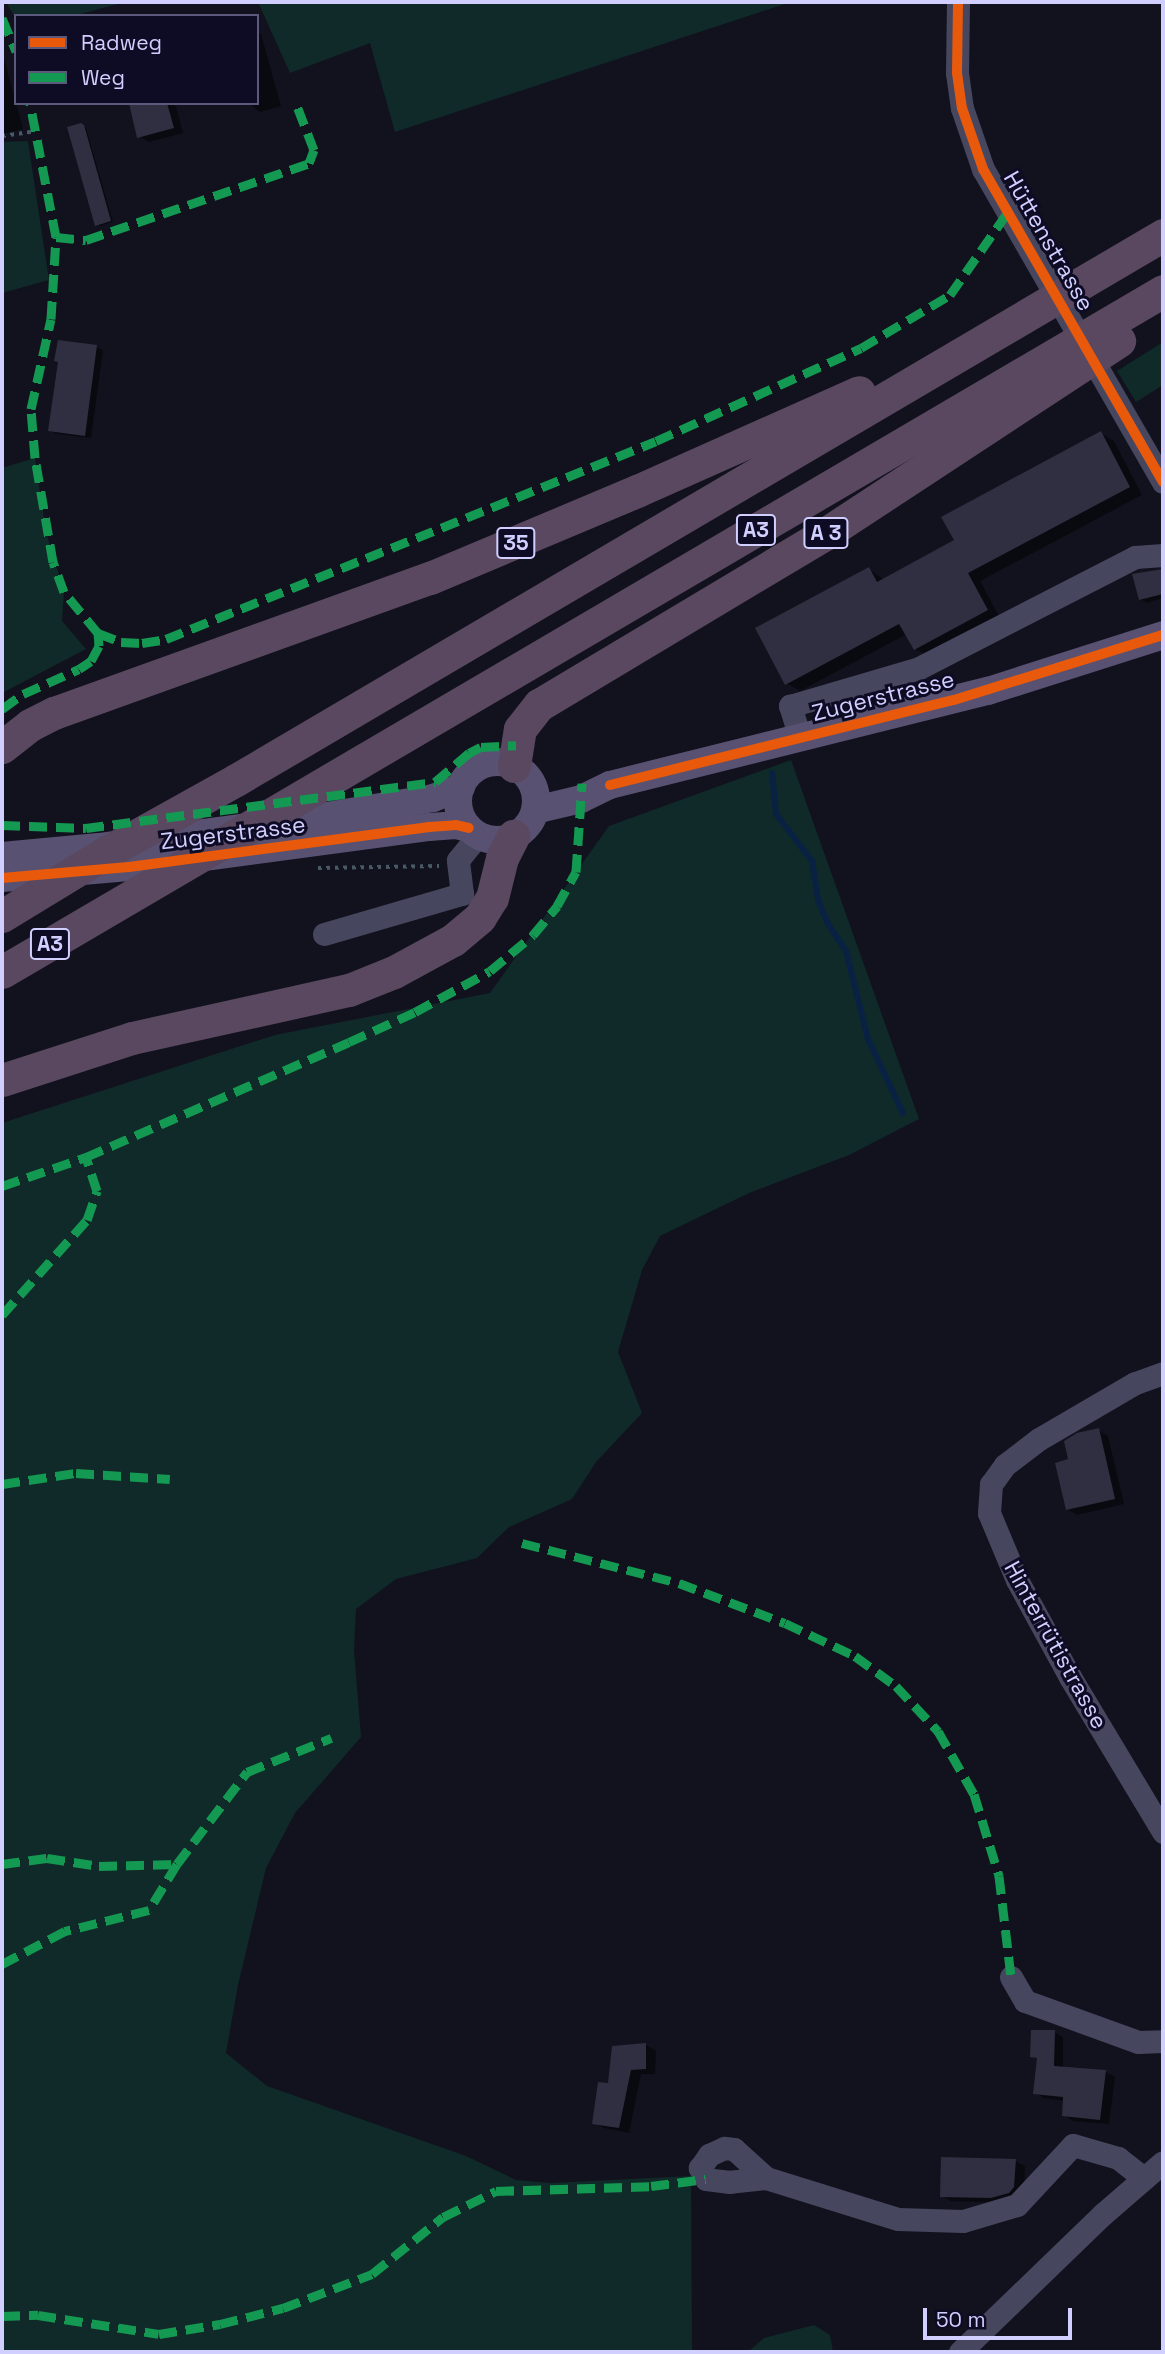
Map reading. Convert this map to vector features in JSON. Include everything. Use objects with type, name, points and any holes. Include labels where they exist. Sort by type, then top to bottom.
[{"type":"highway","name":"A3","points":[[2,916],[1163,235]]},
{"type":"highway","name":"A3","points":[[2,972],[1163,291]]},
{"type":"highway","name":"A 3","points":[[528,788],[520,729],[539,705],[815,541],[1163,311]]},
{"type":"highway","name":"35","points":[[2,747],[30,725],[68,707],[383,596],[529,538],[1023,318]]},
{"type":"highway","points":[[2,1080],[121,1041],[349,990],[394,972],[453,940],[480,918],[492,898],[502,858],[513,836]]},
{"type":"main road","name":"Zugerstrasse","points":[[2,856],[99,847],[321,817],[433,798],[461,788],[467,776],[489,763],[528,788],[581,799],[610,785],[988,691],[1163,635]]},
{"type":"main road","points":[[461,788],[459,809],[474,832]]},
{"type":"main road","points":[[513,836],[531,821],[528,788]]},
{"type":"main road","name":"Zugerstrasse","points":[[2,878],[130,867],[429,827],[474,832],[502,840],[513,836]]},
{"type":"street","name":"Hüttenstrasse","points":[[958,2],[957,72],[962,108],[983,169],[1163,482]]},
{"type":"street","points":[[800,738],[790,706],[919,668],[1135,557],[1163,555]]},
{"type":"street","points":[[324,933],[462,894],[458,860],[474,832]]},
{"type":"street","name":"Hinterrütistrasse","points":[[1163,1373],[1135,1383],[1051,1432],[1005,1465],[992,1484],[989,1513],[1023,1592],[1070,1677],[1163,1832]]},
{"type":"street","points":[[1011,1977],[1025,2001],[1138,2042],[1163,2040]]},
{"type":"street","points":[[766,2178],[898,2219],[964,2221],[1017,2205],[1073,2145],[1118,2158],[1144,2178]]},
{"type":"street","points":[[960,2352],[994,2316],[1163,2162]]},
{"type":"path","points":[[2,136],[36,131]]},
{"type":"green space","points":[[6,2],[125,2],[80,14],[14,16]]},
{"type":"green space","points":[[258,2],[791,2],[395,132],[370,43],[290,73]]},
{"type":"green space","points":[[28,141],[49,280],[2,293],[2,142]]},
{"type":"green space","points":[[1163,342],[1163,385],[1136,402],[1117,371]]},
{"type":"green space","points":[[35,458],[46,532],[64,592],[62,621],[86,649],[2,693],[2,468]]},
{"type":"green space","points":[[791,760],[919,1119],[849,1155],[749,1193],[660,1236],[642,1270],[618,1352],[642,1413],[596,1462],[572,1499],[509,1527],[477,1558],[396,1579],[356,1609],[354,1650],[361,1737],[295,1813],[266,1868],[238,1985],[226,2053],[267,2086],[466,2156],[516,2180],[551,2183],[691,2176],[692,2352],[2,2352],[2,1123],[275,1035],[490,993],[609,826]]},
{"type":"green space","points":[[814,2325],[830,2335],[833,2352],[748,2352],[764,2338]]},
{"type":"building","points":[[129,105],[168,105],[174,128],[137,138]]},
{"type":"building","points":[[81,123],[84,125],[111,221],[95,226],[67,127]]},
{"type":"building","points":[[58,340],[97,345],[85,436],[48,431],[58,362],[54,361]]},
{"type":"building","points":[[1101,431],[1130,487],[968,573],[988,610],[914,650],[899,624],[785,685],[755,628],[869,567],[877,582],[954,540],[941,517]]},
{"type":"building","points":[[1163,569],[1163,594],[1139,600],[1132,574]]},
{"type":"building","points":[[1099,1428],[1115,1499],[1066,1510],[1055,1463],[1068,1459],[1064,1441],[1077,1433]]},
{"type":"building","points":[[1031,2030],[1055,2030],[1054,2066],[1106,2070],[1100,2120],[1062,2116],[1063,2097],[1033,2094],[1037,2058],[1030,2057]]},
{"type":"building","points":[[646,2043],[646,2069],[631,2070],[619,2128],[592,2124],[598,2082],[608,2083],[612,2046]]},
{"type":"building","points":[[941,2157],[1016,2159],[1014,2187],[1009,2193],[991,2198],[940,2197]]},
{"type":"waterway","points":[[772,773],[776,814],[812,861],[818,900],[828,924],[846,951],[868,1039],[903,1113]]},
{"type":"marked path","points":[[2,18],[14,46]]},
{"type":"marked path","points":[[2,709],[23,694],[79,669],[91,661],[99,646],[98,633],[64,592],[53,562],[35,458],[31,409],[51,319],[56,237],[30,105]]},
{"type":"marked path","points":[[56,237],[86,240],[309,163],[314,150],[297,106]]},
{"type":"marked path","points":[[98,633],[121,642],[142,643],[166,639],[656,441],[861,348],[950,295],[1008,212]]},
{"type":"marked path","points":[[2,825],[86,828],[435,782],[469,753],[481,747],[516,745]]},
{"type":"marked path","points":[[2,1186],[86,1157],[349,1042],[415,1012],[490,971],[533,935],[557,906],[576,872],[582,783]]},
{"type":"marked path","points":[[2,1315],[87,1220],[97,1191],[86,1157]]},
{"type":"marked path","points":[[2,1484],[76,1473],[170,1479]]},
{"type":"marked path","points":[[522,1543],[679,1583],[785,1623],[855,1656],[896,1686],[938,1731],[974,1794],[999,1876],[1011,1977]]},
{"type":"marked path","points":[[177,1864],[247,1772],[331,1738]]},
{"type":"marked path","points":[[2,1864],[47,1858],[99,1866],[177,1864],[149,1910],[65,1931],[2,1964]]},
{"type":"marked path","points":[[2,2316],[38,2315],[159,2334],[220,2324],[283,2308],[372,2274],[443,2217],[496,2191],[651,2186],[706,2179]]},
{"type":"cycle path","points":[[958,2],[957,73],[962,108],[983,169],[1163,482]]},
{"type":"cycle path","points":[[610,785],[954,700],[1163,635]]},
{"type":"cycle path","points":[[2,878],[129,867],[429,827],[456,825],[469,828]]}]
